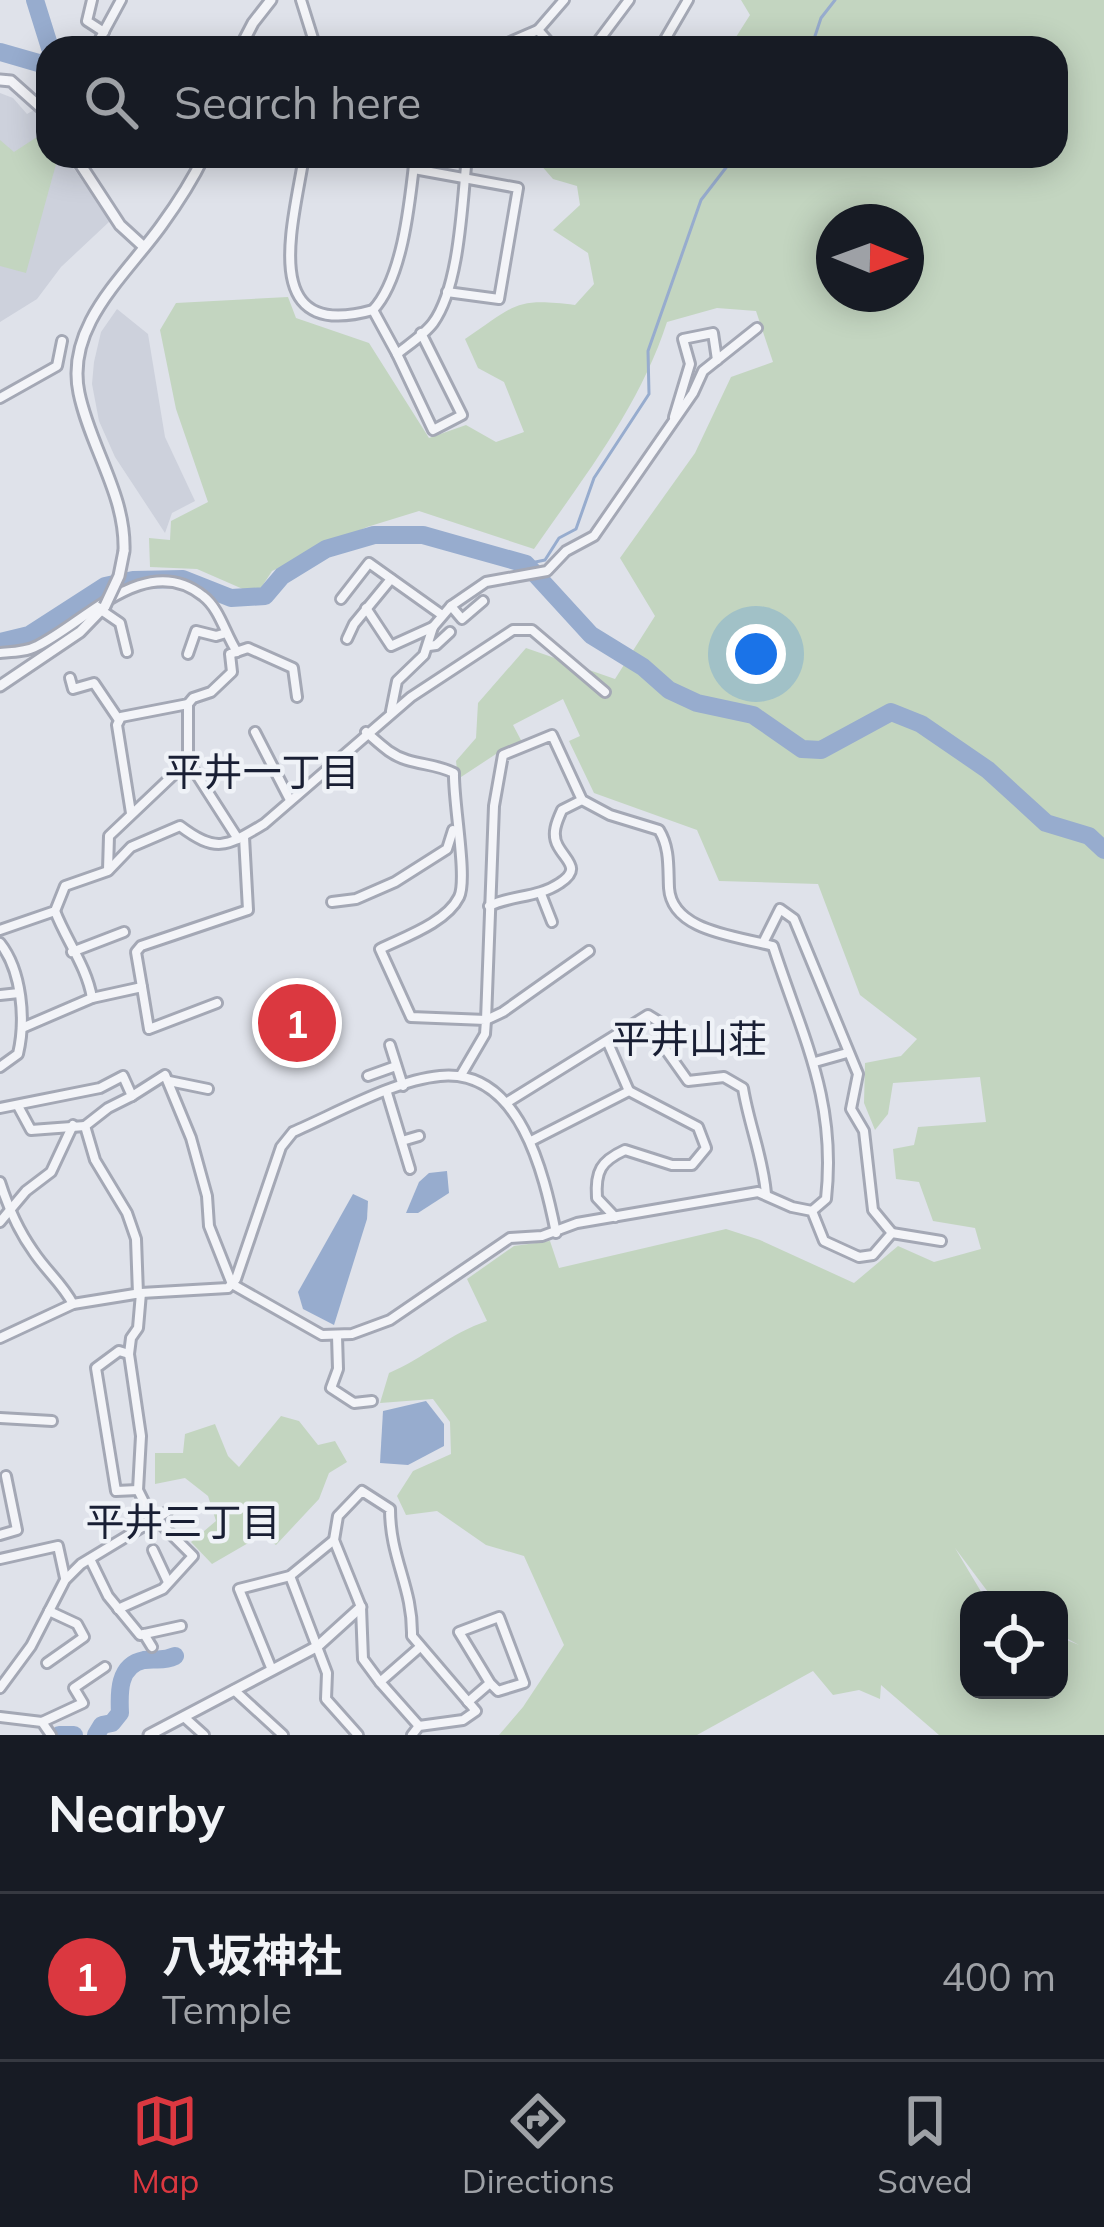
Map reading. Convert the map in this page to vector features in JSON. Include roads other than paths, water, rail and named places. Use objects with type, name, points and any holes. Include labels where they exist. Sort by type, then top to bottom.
[{"type":"street","points":[[92,0],[87,21],[104,32]]},
{"type":"street","points":[[102,36],[121,0]]},
{"type":"street","points":[[246,36],[272,0]]},
{"type":"street","points":[[302,0],[312,36]]},
{"type":"street","points":[[523,36],[538,29],[565,0]]},
{"type":"street","points":[[602,36],[629,0]]},
{"type":"street","points":[[666,36],[688,0]]},
{"type":"street","points":[[538,29],[544,36]]},
{"type":"street","points":[[0,80],[10,81],[36,100]]},
{"type":"street","points":[[83,168],[120,225],[144,247]]},
{"type":"street","points":[[0,686],[80,632],[103,608],[119,576],[124,551],[122,515],[82,406],[76,362],[93,315],[198,168]]},
{"type":"street","points":[[302,168],[288,264],[292,286],[314,311],[332,317],[373,310],[388,295],[414,169],[518,188],[500,299],[447,292]]},
{"type":"street","points":[[397,354],[432,323],[447,292],[466,168]]},
{"type":"street","points":[[373,310],[433,430],[462,415],[421,333]]},
{"type":"street","points":[[392,712],[397,681],[429,646],[433,627],[442,615],[487,582],[547,572],[566,550],[594,536],[693,393],[703,371],[757,328]]},
{"type":"street","points":[[674,417],[690,364],[683,339],[712,333],[718,361]]},
{"type":"street","points":[[0,398],[57,366],[62,341]]},
{"type":"street","points":[[341,599],[369,563],[442,615]]},
{"type":"street","points":[[347,639],[391,579]]},
{"type":"street","points":[[0,653],[38,646],[83,614],[147,583],[179,583],[207,598],[237,652]]},
{"type":"street","points":[[451,606],[463,619],[483,601]]},
{"type":"street","points":[[103,608],[120,623],[128,652]]},
{"type":"street","points":[[366,608],[391,646],[433,627]]},
{"type":"street","points":[[184,630],[215,636],[226,633]]},
{"type":"street","points":[[92,998],[85,970],[55,911],[64,886],[108,871],[131,847],[180,826],[204,845],[226,845],[241,838],[264,824],[392,712],[513,630],[532,630],[604,692]]},
{"type":"street","points":[[429,646],[450,632]]},
{"type":"street","points":[[188,654],[195,634]]},
{"type":"street","points":[[119,721],[188,704],[211,692],[232,673],[230,655],[248,648],[293,668],[297,697]]},
{"type":"street","points":[[70,678],[73,688],[94,683],[119,721],[131,813]]},
{"type":"street","points":[[188,704],[188,761],[241,838],[248,910],[141,946],[136,952],[149,1029],[217,1003]]},
{"type":"street","points":[[255,732],[290,800]]},
{"type":"street","points":[[366,732],[405,760],[454,773],[459,897],[442,916],[380,949],[412,1017],[487,1020],[589,951]]},
{"type":"street","points":[[460,1076],[485,1034],[487,1020],[494,806],[503,755],[552,735],[582,800],[610,815],[659,830],[667,843],[670,897],[676,913],[773,946],[822,1084],[829,1174],[826,1199],[812,1211]]},
{"type":"street","points":[[108,871],[109,836],[188,761]]},
{"type":"street","points":[[488,907],[504,898],[541,893],[566,880],[571,859],[556,844],[555,829],[562,810],[582,800]]},
{"type":"street","points":[[332,902],[356,899],[395,882],[447,849],[455,823]]},
{"type":"street","points":[[541,893],[553,922]]},
{"type":"street","points":[[763,943],[780,909],[794,919],[858,1074],[851,1108],[864,1131],[873,1210],[892,1233],[941,1240]]},
{"type":"street","points":[[0,930],[55,911]]},
{"type":"street","points":[[73,952],[124,932]]},
{"type":"street","points":[[0,943],[10,956],[22,1028],[18,1054],[0,1067]]},
{"type":"street","points":[[22,1028],[92,998],[142,987]]},
{"type":"street","points":[[0,995],[19,993]]},
{"type":"street","points":[[506,1103],[648,1015],[661,1023],[666,1050],[688,1081],[724,1077],[743,1088],[750,1130],[763,1157],[766,1194]]},
{"type":"street","points":[[608,1042],[629,1091],[698,1127],[706,1148],[692,1166],[672,1165],[626,1150],[605,1159],[595,1176],[597,1198],[615,1216]]},
{"type":"street","points":[[390,1045],[403,1086]]},
{"type":"street","points":[[815,1062],[847,1053]]},
{"type":"street","points":[[368,1076],[396,1066]]},
{"type":"street","points":[[18,1106],[31,1130],[85,1126],[165,1075],[191,1138],[207,1196],[209,1226],[232,1284],[312,1332],[337,1336],[390,1320],[510,1238],[556,1233],[577,1223],[615,1216],[766,1194],[812,1211]]},
{"type":"street","points":[[0,1108],[100,1088],[123,1076],[133,1096]]},
{"type":"street","points":[[0,1338],[73,1304],[140,1293],[227,1288],[292,1132],[436,1076],[473,1079],[506,1103],[531,1141],[556,1233]]},
{"type":"street","points":[[167,1081],[208,1089]]},
{"type":"street","points":[[531,1141],[629,1091]]},
{"type":"street","points":[[387,1093],[410,1169]]},
{"type":"street","points":[[4,1215],[51,1172],[73,1125]]},
{"type":"street","points":[[85,1126],[94,1160],[128,1214],[136,1239],[138,1328],[129,1354],[140,1436],[138,1490],[155,1520],[193,1556],[169,1582],[118,1609]]},
{"type":"street","points":[[402,1141],[419,1136]]},
{"type":"street","points":[[0,1182],[4,1215],[62,1283],[73,1304]]},
{"type":"street","points":[[812,1211],[824,1241],[859,1257],[873,1255],[892,1233]]},
{"type":"street","points":[[337,1336],[338,1369],[331,1388],[354,1402],[372,1401]]},
{"type":"street","points":[[129,1354],[119,1351],[96,1368],[116,1491],[138,1490]]},
{"type":"street","points":[[0,1418],[52,1421]]},
{"type":"street","points":[[0,1535],[17,1530],[6,1476]]},
{"type":"street","points":[[412,1735],[419,1726],[463,1720],[476,1711],[412,1636],[412,1605],[390,1543],[390,1509],[362,1491],[338,1516],[334,1540],[362,1607],[363,1659],[419,1726]]},
{"type":"street","points":[[0,1688],[31,1646],[65,1580],[89,1559],[167,1512]]},
{"type":"street","points":[[272,1670],[239,1588],[290,1576],[334,1540]]},
{"type":"street","points":[[0,1559],[58,1546],[65,1580]]},
{"type":"street","points":[[154,1550],[169,1582]]},
{"type":"street","points":[[89,1559],[118,1609],[152,1647]]},
{"type":"street","points":[[290,1576],[327,1673],[326,1699],[358,1735]]},
{"type":"street","points":[[149,1735],[318,1646],[362,1607]]},
{"type":"street","points":[[46,1663],[84,1637],[76,1624],[49,1611]]},
{"type":"street","points":[[499,1617],[524,1683],[498,1691],[490,1683],[459,1632],[499,1617]]},
{"type":"street","points":[[144,1634],[181,1626]]},
{"type":"street","points":[[380,1682],[420,1648]]},
{"type":"street","points":[[0,1717],[42,1722],[83,1703],[74,1688],[105,1667]]},
{"type":"street","points":[[468,1702],[490,1683]]},
{"type":"street","points":[[234,1690],[283,1735]]},
{"type":"street","points":[[184,1717],[204,1735]]},
{"type":"street","points":[[42,1722],[50,1735]]},
{"type":"water","points":[[447,1171],[449,1193],[418,1213],[406,1213],[419,1182],[429,1173]]},
{"type":"water","points":[[353,1194],[368,1201],[367,1219],[334,1325],[303,1309],[298,1292]]},
{"type":"water","points":[[426,1401],[444,1424],[444,1446],[408,1465],[380,1463],[383,1411]]},
{"type":"waterway","points":[[35,0],[46,36]]},
{"type":"waterway","points":[[815,36],[835,0]]},
{"type":"waterway","points":[[0,52],[36,62]]},
{"type":"waterway","points":[[526,564],[545,560],[559,538],[576,529],[594,478],[649,394],[648,351],[701,200],[726,168]]},
{"type":"waterway","points":[[0,642],[29,635],[105,586],[183,579],[231,598],[265,596],[282,576],[326,549],[374,535],[423,535],[526,564],[591,635],[643,667],[669,690],[697,703],[753,715],[802,749],[821,750],[891,712],[921,724],[988,770],[1046,823],[1089,836],[1104,850]]},
{"type":"waterway","points":[[96,1735],[120,1713],[122,1681],[129,1668],[144,1660],[175,1656]]},
{"type":"waterway","points":[[59,1735],[74,1735]]},
{"type":"place","name":"八坂神社","points":[[297,1023]]},
{"type":"district","name":"平井一丁目","points":[[262,771]]},
{"type":"district","name":"平井山荘","points":[[689,1038]]},
{"type":"district","name":"平井三丁目","points":[[183,1521]]}]
